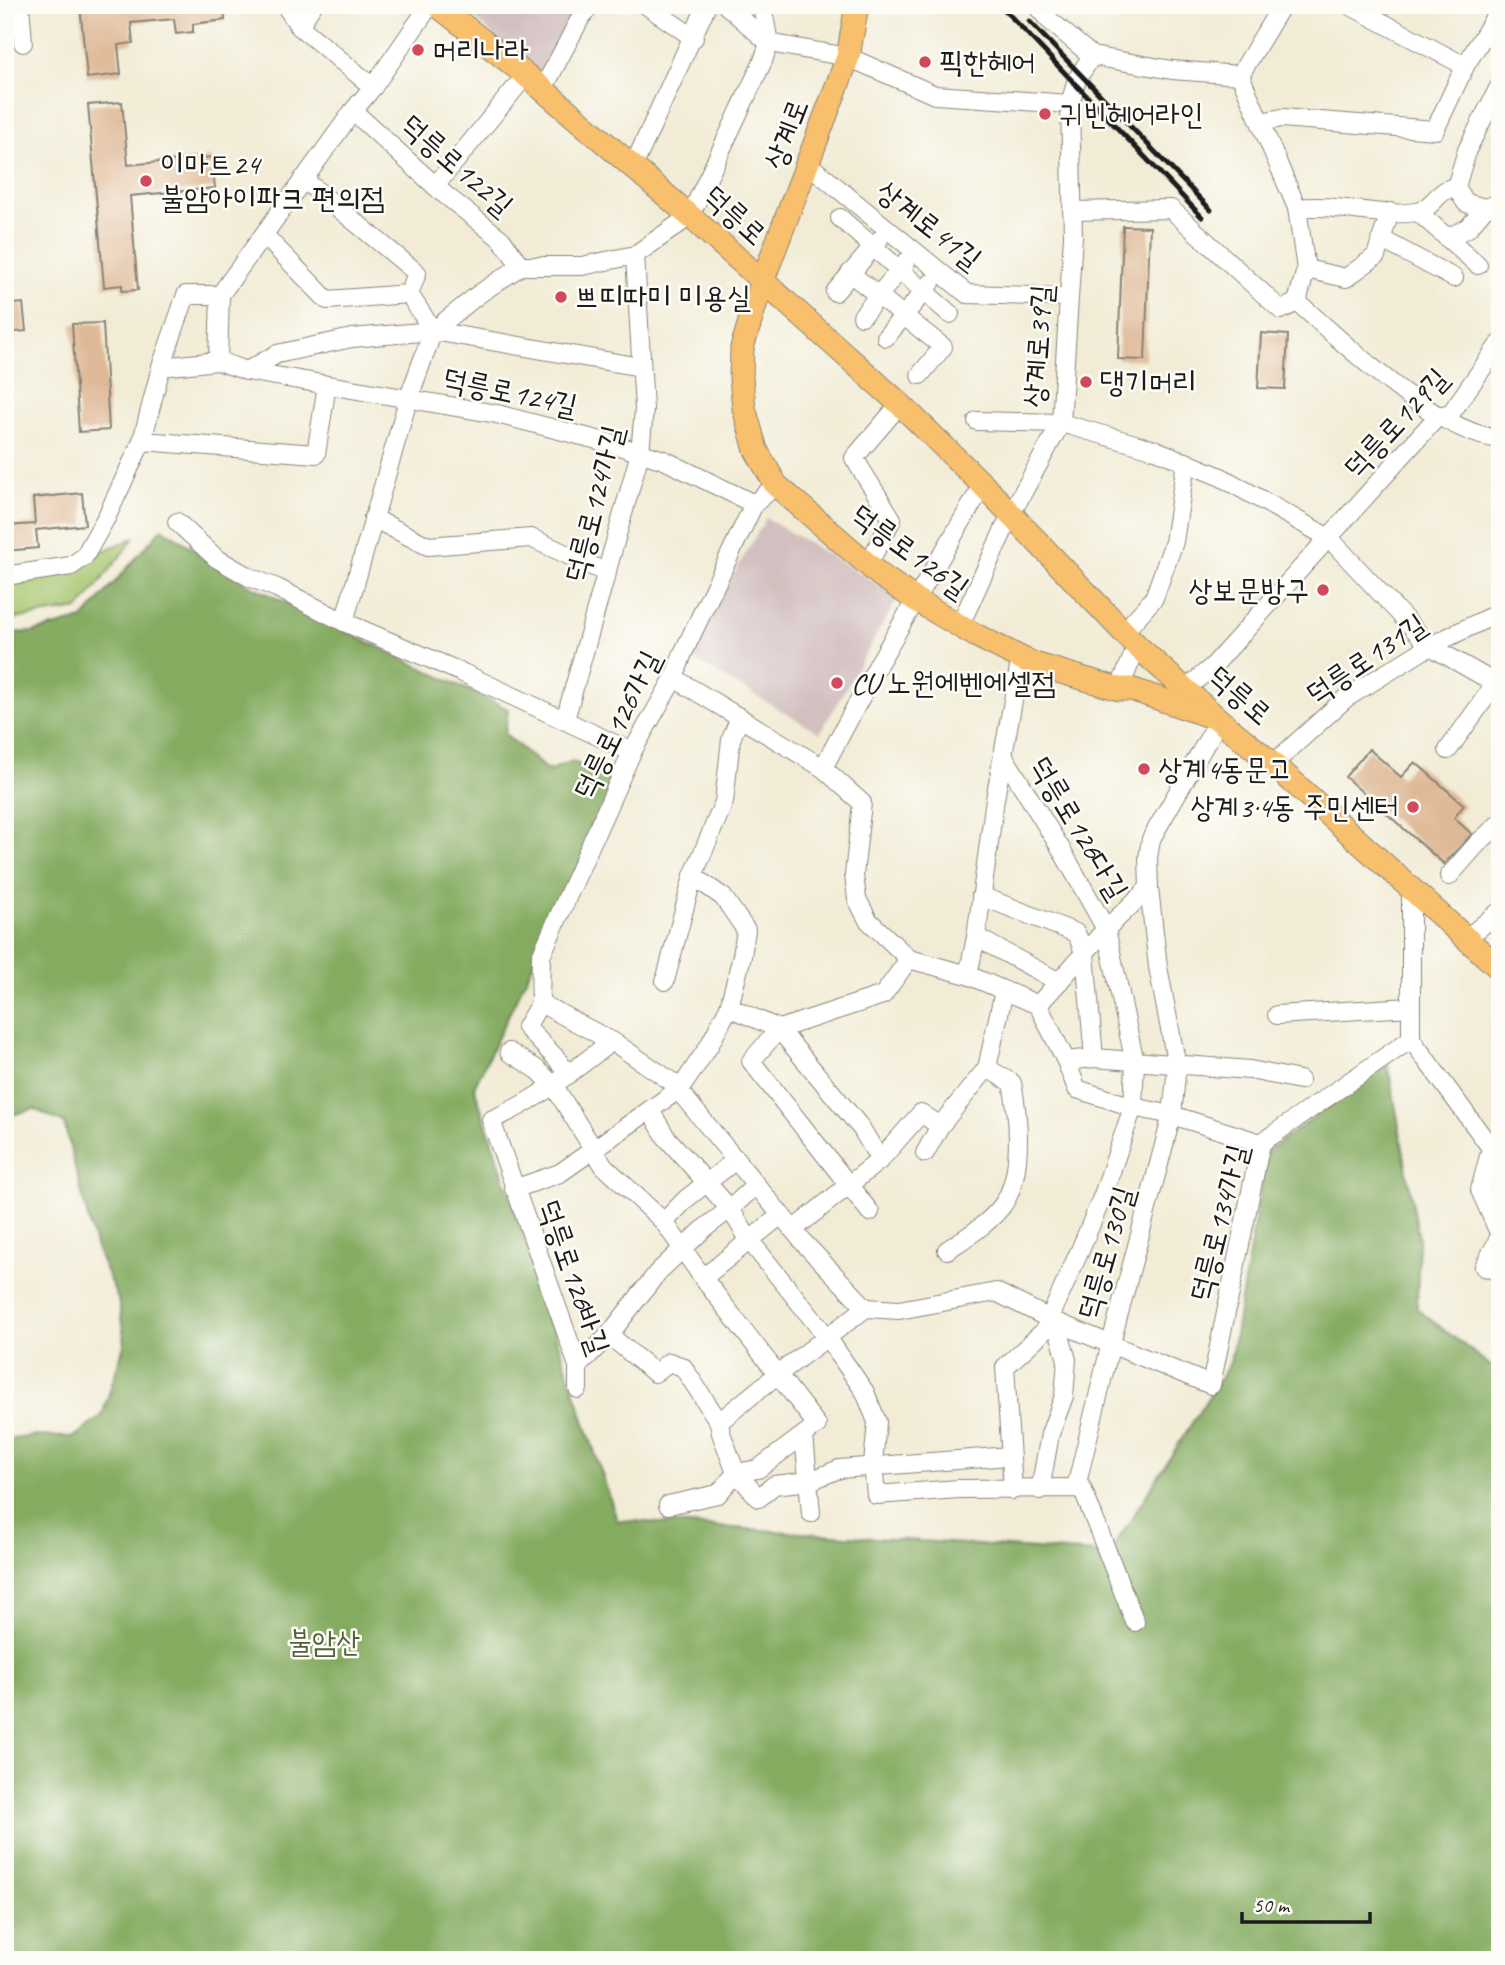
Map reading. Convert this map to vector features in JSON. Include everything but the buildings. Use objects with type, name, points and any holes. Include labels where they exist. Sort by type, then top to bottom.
[{"type":"main road","name":"덕릉로","points":[[437,5],[534,82],[690,216],[900,404],[983,485],[1130,639],[1500,969]]},
{"type":"main road","name":"상계로","points":[[762,282],[848,57],[857,5]]},
{"type":"main road","name":"덕릉로126길","points":[[762,282],[742,348],[741,378],[744,408],[756,450],[776,485],[868,565],[916,600],[1031,663],[1119,689],[1131,689],[1219,720]]},
{"type":"street","points":[[20,5],[23,43]]},
{"type":"street","points":[[285,5],[299,26],[373,87]]},
{"type":"street","points":[[299,26],[313,5]]},
{"type":"street","points":[[161,367],[218,360],[220,295],[373,87],[429,5]]},
{"type":"street","points":[[435,186],[534,82],[591,5]]},
{"type":"street","points":[[646,5],[694,38]]},
{"type":"street","points":[[633,167],[707,5]]},
{"type":"street","points":[[726,5],[769,43],[848,57],[935,95],[1070,104]]},
{"type":"street","points":[[521,266],[582,266],[635,255],[690,216],[763,61],[769,43],[762,5]]},
{"type":"street","points":[[1037,5],[1048,19],[1092,56],[1172,70],[1240,75]]},
{"type":"street","points":[[1240,75],[1282,5]]},
{"type":"street","points":[[1349,5],[1383,13],[1465,66]]},
{"type":"street","points":[[1261,122],[1282,118],[1435,130],[1465,66],[1500,9]]},
{"type":"street","name":"상계로39길","points":[[1011,514],[1061,423],[1073,236],[1070,104],[1077,79],[1092,56]]},
{"type":"street","points":[[1072,211],[1171,209],[1281,310],[1297,302],[1306,270],[1297,208],[1240,75]]},
{"type":"street","points":[[1492,205],[1466,203],[1456,187],[1467,150],[1500,85]]},
{"type":"street","name":"덕릉로122길","points":[[353,111],[435,186],[501,239],[521,266]]},
{"type":"street","name":"상계로41길","points":[[808,164],[967,294],[1069,297]]},
{"type":"street","points":[[303,179],[417,273],[410,294]]},
{"type":"street","points":[[1297,208],[1320,205],[1418,212],[1429,206],[1447,188],[1456,187]]},
{"type":"street","points":[[1447,238],[1468,228],[1492,205]]},
{"type":"street","points":[[1306,270],[1346,278],[1376,256],[1390,212]]},
{"type":"street","points":[[1418,212],[1478,265]]},
{"type":"street","name":"상계로41길","points":[[840,218],[950,314]]},
{"type":"street","points":[[835,292],[889,230]]},
{"type":"street","points":[[264,235],[327,300],[410,294]]},
{"type":"street","points":[[1381,239],[1454,278]]},
{"type":"street","points":[[862,316],[915,251]]},
{"type":"street","name":"덕릉로124가길","points":[[565,720],[640,453],[644,409],[635,255]]},
{"type":"street","name":"덕릉로124길","points":[[344,622],[408,400],[433,331],[479,294],[521,266]]},
{"type":"street","points":[[886,337],[940,272]]},
{"type":"street","points":[[850,273],[943,347],[920,375]]},
{"type":"street","points":[[410,294],[433,331]]},
{"type":"street","points":[[5,576],[71,566],[84,557],[142,442],[161,367],[186,295],[220,295]]},
{"type":"street","points":[[1297,302],[1379,374],[1438,415],[1487,438],[1500,439]]},
{"type":"street","name":"덕릉로124길","points":[[247,371],[277,355],[352,338],[433,331],[641,367]]},
{"type":"street","name":"덕릉로129길","points":[[1185,690],[1213,665],[1438,415],[1451,413],[1500,343]]},
{"type":"street","name":"덕릉로124길","points":[[218,360],[247,371],[497,414],[664,460],[754,504]]},
{"type":"street","points":[[142,442],[316,454],[327,385]]},
{"type":"street","points":[[868,565],[892,519],[854,458],[900,404]]},
{"type":"street","points":[[977,421],[1061,423],[1156,450],[1239,486],[1329,538],[1430,646],[1498,682],[1448,750]]},
{"type":"street","points":[[1119,689],[1130,639],[1154,598],[1174,542],[1186,462]]},
{"type":"street","name":"덕릉로126가길","points":[[594,1150],[572,1116],[556,1059],[526,1027],[540,1003],[541,956],[632,752],[674,678],[683,653],[754,504],[776,485]]},
{"type":"street","points":[[823,768],[880,661],[983,485]]},
{"type":"street","points":[[960,625],[1011,514]]},
{"type":"street","points":[[373,518],[428,546],[531,538],[607,573]]},
{"type":"street","points":[[177,523],[216,558],[249,577],[632,752]]},
{"type":"street","name":"덕릉로131길","points":[[1273,764],[1346,698],[1430,646],[1500,612]]},
{"type":"street","name":"덕릉로126다길","points":[[968,975],[1021,657]]},
{"type":"street","points":[[674,678],[823,768],[862,803],[854,875],[858,899],[868,920],[909,960],[968,975],[1038,1005],[1077,1090],[1133,1107],[1172,1115],[1261,1143]]},
{"type":"street","points":[[665,981],[693,876],[724,802],[731,739],[740,717]]},
{"type":"street","name":"덕릉로130길","points":[[866,1308],[899,1310],[996,1292],[1111,1343],[1172,1115],[1177,1066],[1158,967],[1149,888],[1148,858],[1151,839],[1219,720]]},
{"type":"street","name":"덕릉로126다길","points":[[1003,755],[1106,929],[1135,1063]]},
{"type":"street","points":[[1449,876],[1476,844],[1500,823]]},
{"type":"street","points":[[693,876],[723,897],[746,930],[729,1007],[709,1046],[679,1091],[737,1158],[804,1243],[866,1308],[719,1422]]},
{"type":"street","points":[[1038,1005],[1106,929],[1149,888]]},
{"type":"street","points":[[1411,891],[1411,1039],[1495,1152],[1480,1190],[1500,1236],[1484,1267],[1500,1272]]},
{"type":"street","name":"덕릉로126다길","points":[[981,896],[1076,933],[1085,954]]},
{"type":"street","points":[[1467,938],[1500,911]]},
{"type":"street","points":[[976,936],[1059,982]]},
{"type":"street","points":[[1085,954],[1094,1058]]},
{"type":"street","points":[[870,1212],[751,1061],[779,1029],[883,995],[909,960]]},
{"type":"street","points":[[925,1153],[940,1126],[987,1068],[1004,991]]},
{"type":"street","points":[[540,1003],[612,1041],[681,1088]]},
{"type":"street","points":[[729,1007],[779,1029],[862,1128],[880,1160]]},
{"type":"street","points":[[1277,1015],[1411,1007]]},
{"type":"street","name":"덕릉로134가길","points":[[1111,1343],[1211,1385],[1261,1143],[1411,1039]]},
{"type":"street","points":[[514,1189],[491,1121],[511,1112],[561,1081],[612,1041]]},
{"type":"street","name":"덕릉로126가길","points":[[509,1052],[561,1081]]},
{"type":"street","points":[[1066,1062],[1094,1058],[1250,1070],[1300,1080]]},
{"type":"street","name":"덕릉로130길","points":[[1054,1320],[1103,1195],[1133,1107],[1135,1063]]},
{"type":"street","points":[[947,1250],[982,1227],[1004,1204],[1016,1174],[1017,1108],[1012,1083],[987,1068]]},
{"type":"street","name":"덕릉로126바길","points":[[579,1389],[578,1366],[514,1189],[560,1173],[681,1088]]},
{"type":"street","points":[[650,1110],[666,1137],[730,1209],[766,1262],[827,1336],[865,1392],[877,1422],[874,1468],[876,1495],[959,1489],[1082,1489],[1135,1622]]},
{"type":"street","points":[[794,1229],[880,1160],[921,1113],[940,1126]]},
{"type":"street","points":[[594,1150],[604,1166],[664,1222],[719,1299],[817,1425],[758,1469],[736,1473],[718,1494],[668,1505]]},
{"type":"street","points":[[664,1222],[737,1158]]},
{"type":"street","points":[[578,1366],[609,1335],[658,1272],[756,1185]]},
{"type":"street","points":[[704,1278],[781,1214]]},
{"type":"street","points":[[1013,1490],[1004,1367],[1054,1320],[1067,1360],[1064,1396],[1050,1434],[1040,1490]]},
{"type":"street","points":[[609,1335],[655,1373],[669,1362],[683,1367],[719,1422],[736,1473],[759,1499],[774,1485],[810,1481],[839,1469],[1010,1456]]},
{"type":"street","points":[[1076,1487],[1111,1343]]},
{"type":"street","points":[[804,1435],[811,1513]]},
{"type":"shaded area","points":[[460,5],[587,5],[540,78]]},
{"type":"shaded area","points":[[766,518],[899,596],[820,733],[687,656]]},
{"type":"green space","name":"불암산","points":[[162,528],[247,584],[508,709],[505,734],[548,771],[572,761],[619,785],[474,1087],[617,1520],[1109,1554],[1230,1363],[1267,1151],[1388,1064],[1419,1239],[1417,1309],[1500,1373],[1500,1960],[5,1960],[5,1440],[33,1436],[74,1437],[102,1416],[125,1342],[118,1299],[95,1246],[64,1123],[34,1109],[5,1117],[5,633],[34,632],[83,619]]},
{"type":"green space","points":[[134,538],[79,609],[5,620],[5,575],[74,563]]},
{"type":"railway","points":[[1000,5],[1202,217]]},
{"type":"railway","points":[[1029,21],[1211,210]]},
{"type":"place","name":"머리나라","points":[[418,50]]},
{"type":"place","name":"픽한헤어","points":[[925,62]]},
{"type":"place","name":"귀빈헤어라인","points":[[1045,114]]},
{"type":"place","name":"이마트24 불암아이파크 편의점","points":[[146,181]]},
{"type":"place","name":"쁘띠따미 미용실","points":[[561,297]]},
{"type":"place","name":"댕기머리","points":[[1086,382]]},
{"type":"place","name":"상보문방구","points":[[1323,590]]},
{"type":"place","name":"CU 노원에벤에셀점","points":[[837,683]]},
{"type":"place","name":"상계4동문고","points":[[1144,769]]},
{"type":"place","name":"상계3·4동 주민센터","points":[[1413,807]]}]
